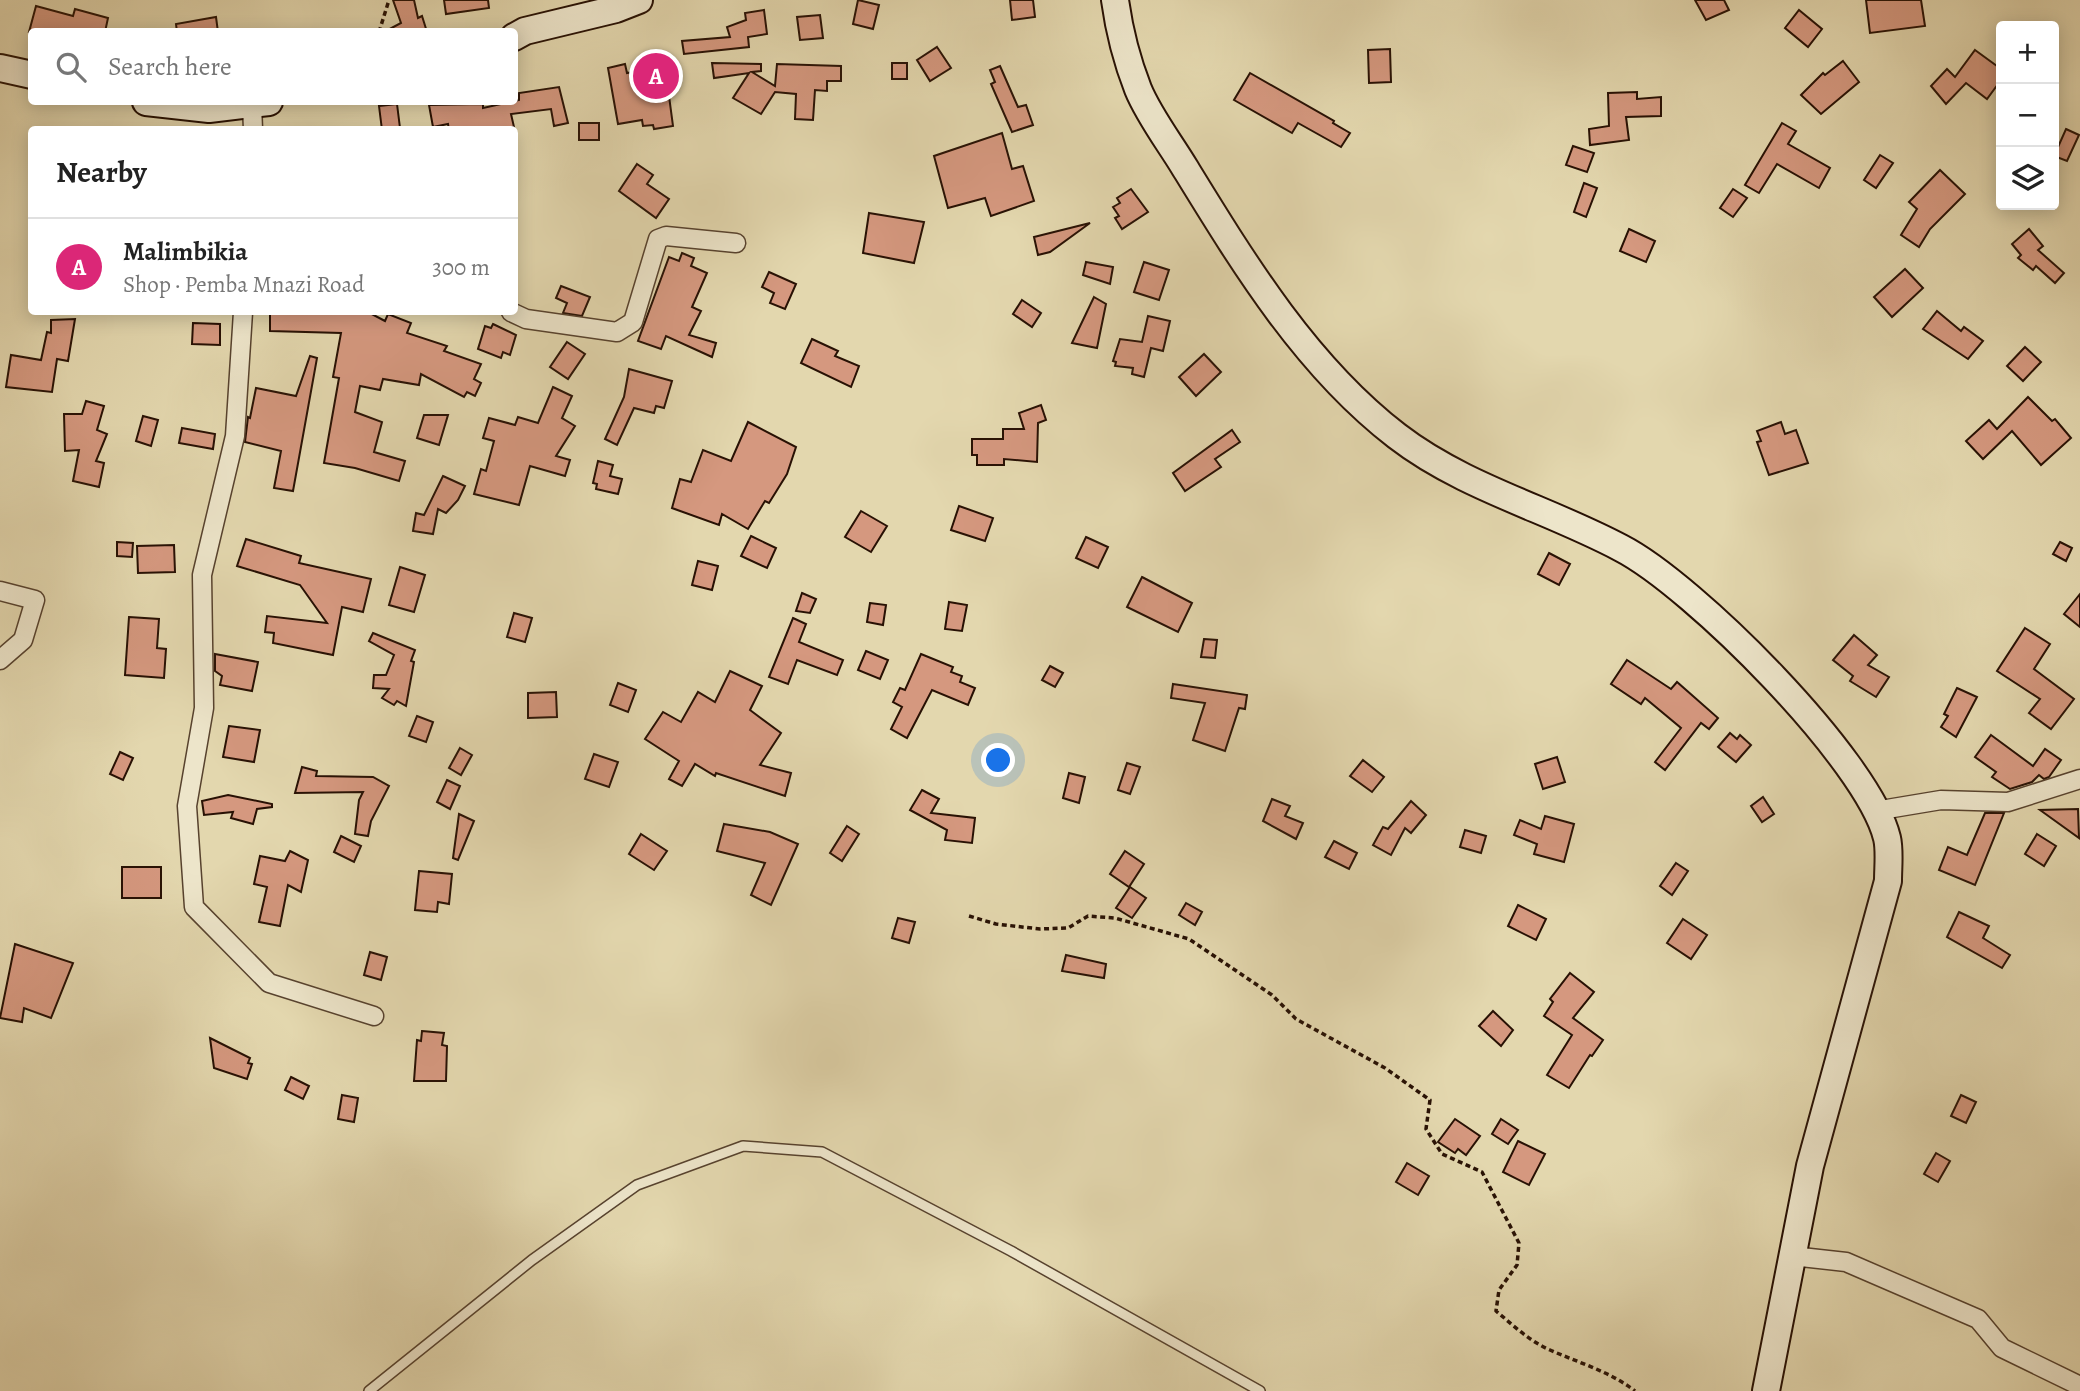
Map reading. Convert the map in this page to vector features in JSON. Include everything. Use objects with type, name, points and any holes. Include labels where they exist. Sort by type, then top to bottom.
[{"type":"street","points":[[518,35],[639,0]]},
{"type":"street","points":[[1115,0],[1139,91],[1270,299],[1332,377],[1397,436],[1451,471],[1624,549],[1673,585],[1741,646],[1832,741],[1863,785],[1888,838],[1888,881],[1810,1166],[1766,1391]]},
{"type":"street","points":[[0,68],[28,74]]},
{"type":"street","points":[[173,105],[258,112]]},
{"type":"street","points":[[517,315],[526,319],[617,332],[633,322],[657,240],[666,236],[736,243]]},
{"type":"street","points":[[243,315],[235,436],[202,575],[204,708],[187,806],[194,907],[269,983],[374,1016]]},
{"type":"street","points":[[0,591],[35,600],[23,640],[0,660]]},
{"type":"street","points":[[1875,811],[1941,800],[2008,803],[2080,779]]},
{"type":"street","points":[[1792,1256],[1846,1262],[1978,1319],[2002,1348],[2080,1386]]},
{"type":"lane","points":[[369,1391],[532,1260],[637,1185],[743,1146],[822,1152],[1011,1251],[1260,1391]]},
{"type":"path","points":[[380,28],[389,0]]},
{"type":"path","points":[[968,916],[996,924],[1040,929],[1068,928],[1088,916],[1115,918],[1189,939],[1272,995],[1296,1019],[1404,1080],[1430,1100],[1426,1129],[1442,1154],[1482,1172],[1519,1243],[1517,1265],[1499,1290],[1496,1311],[1524,1335],[1549,1349],[1585,1362],[1634,1391]]},
{"type":"building","points":[[393,0],[414,0],[418,18],[422,16],[426,28],[392,28],[401,23]]},
{"type":"building","points":[[444,0],[488,0],[489,8],[446,14]]},
{"type":"building","points":[[858,0],[879,5],[873,29],[853,24]]},
{"type":"building","points":[[1010,0],[1033,0],[1035,17],[1012,20]]},
{"type":"building","points":[[1695,0],[1724,0],[1729,10],[1706,20]]},
{"type":"building","points":[[1866,0],[1921,0],[1925,26],[1870,33]]},
{"type":"building","points":[[36,6],[73,16],[75,9],[108,18],[106,28],[30,28]]},
{"type":"building","points":[[764,10],[767,34],[748,37],[749,47],[684,54],[682,41],[730,37],[727,27],[746,20],[745,13]]},
{"type":"building","points":[[1799,10],[1822,29],[1808,47],[1785,28]]},
{"type":"building","points":[[820,15],[823,38],[800,40],[797,17]]},
{"type":"building","points":[[216,17],[217,28],[176,28],[176,24]]},
{"type":"building","points":[[937,47],[951,68],[930,81],[917,60]]},
{"type":"building","points":[[1390,49],[1391,82],[1369,83],[1368,50]]},
{"type":"building","points":[[1975,50],[1996,65],[1996,87],[1987,99],[1966,83],[1946,104],[1931,86],[1947,69],[1955,77]]},
{"type":"building","points":[[1843,61],[1859,82],[1821,114],[1801,95],[1823,73],[1825,75]]},
{"type":"building","points":[[712,63],[761,64],[761,71],[752,72],[775,86],[777,64],[841,66],[841,81],[827,81],[827,91],[815,90],[813,120],[795,119],[796,94],[775,92],[761,114],[733,98],[749,73],[714,78]]},
{"type":"building","points":[[892,63],[907,63],[907,79],[892,79]]},
{"type":"building","points":[[625,64],[627,73],[662,67],[664,96],[669,96],[673,126],[654,129],[653,125],[643,126],[642,120],[618,124],[608,68]]},
{"type":"building","points":[[1000,66],[1018,107],[1026,105],[1033,125],[1012,132],[991,84],[995,82],[990,70]]},
{"type":"building","points":[[1250,73],[1350,133],[1341,147],[1298,123],[1292,133],[1234,100]]},
{"type":"building","points":[[559,87],[568,123],[554,126],[551,109],[511,114],[514,126],[433,126],[429,105],[483,105],[483,108],[518,105],[519,93]]},
{"type":"building","points":[[1637,92],[1637,99],[1661,97],[1661,116],[1626,117],[1629,140],[1590,145],[1589,129],[1609,126],[1608,93]]},
{"type":"building","points":[[397,105],[400,126],[382,126],[379,106]]},
{"type":"building","points":[[579,123],[599,123],[599,140],[579,140]]},
{"type":"building","points":[[1782,123],[1796,131],[1788,144],[1830,168],[1819,188],[1777,164],[1759,193],[1745,185]]},
{"type":"building","points":[[2066,129],[2079,135],[2067,161],[2059,158],[2059,145]]},
{"type":"building","points":[[1002,133],[1012,169],[1023,166],[1034,201],[991,216],[985,198],[948,208],[934,156]]},
{"type":"building","points":[[1573,146],[1594,153],[1587,172],[1566,165]]},
{"type":"building","points":[[1880,155],[1893,163],[1876,188],[1864,180]]},
{"type":"building","points":[[637,164],[653,175],[647,184],[669,199],[656,218],[619,191]]},
{"type":"building","points":[[1940,170],[1965,194],[1930,229],[1919,247],[1901,235],[1917,209],[1909,202]]},
{"type":"building","points":[[1584,183],[1597,188],[1586,217],[1574,212]]},
{"type":"building","points":[[1131,189],[1148,212],[1122,229],[1115,218],[1119,216],[1113,207],[1120,203],[1117,198]]},
{"type":"building","points":[[1733,189],[1747,198],[1733,217],[1720,208]]},
{"type":"building","points":[[869,213],[924,222],[914,263],[863,253]]},
{"type":"building","points":[[1090,223],[1050,252],[1038,255],[1034,237]]},
{"type":"building","points":[[1629,229],[1655,241],[1646,262],[1620,251]]},
{"type":"building","points":[[2029,229],[2043,246],[2038,250],[2064,273],[2055,283],[2036,266],[2033,270],[2018,258],[2021,255],[2012,244]]},
{"type":"building","points":[[682,253],[694,258],[691,266],[707,273],[692,307],[701,311],[689,335],[716,343],[712,357],[666,336],[661,349],[638,341],[669,257],[679,261]]},
{"type":"building","points":[[1086,262],[1113,267],[1110,284],[1083,275]]},
{"type":"building","points":[[1144,262],[1169,270],[1159,300],[1134,292]]},
{"type":"building","points":[[1905,269],[1923,288],[1892,317],[1874,297]]},
{"type":"building","points":[[769,272],[796,284],[785,309],[770,303],[774,293],[762,287]]},
{"type":"building","points":[[561,286],[590,297],[582,316],[563,313],[567,303],[556,298]]},
{"type":"building","points":[[1094,297],[1106,304],[1097,348],[1072,343]]},
{"type":"building","points":[[1022,300],[1041,313],[1032,327],[1013,314]]},
{"type":"building","points":[[1937,311],[1961,331],[1964,327],[1983,341],[1968,359],[1923,329]]},
{"type":"building","points":[[270,315],[374,315],[385,321],[388,315],[391,315],[411,323],[407,333],[447,346],[444,351],[481,364],[474,379],[481,383],[475,396],[467,392],[464,397],[421,374],[419,385],[383,379],[380,390],[360,386],[355,412],[382,422],[374,452],[405,461],[399,481],[355,468],[324,463],[339,378],[333,377],[341,333],[270,331]]},
{"type":"building","points":[[1148,316],[1170,321],[1163,351],[1151,348],[1144,377],[1132,374],[1133,368],[1115,366],[1116,362],[1113,361],[1120,339],[1142,342]]},
{"type":"building","points":[[75,319],[68,361],[57,359],[52,392],[6,387],[11,355],[41,360],[47,332],[51,333],[51,320]]},
{"type":"building","points":[[193,323],[220,324],[220,345],[192,344]]},
{"type":"building","points":[[493,324],[516,335],[510,355],[503,352],[501,358],[478,349],[485,326],[491,328]]},
{"type":"building","points":[[812,339],[838,351],[835,356],[859,366],[851,387],[801,363]]},
{"type":"building","points":[[567,342],[585,354],[568,379],[550,367]]},
{"type":"building","points":[[2025,347],[2041,362],[2023,381],[2007,366]]},
{"type":"building","points":[[1204,354],[1221,372],[1196,396],[1179,377]]},
{"type":"building","points":[[310,356],[317,358],[293,491],[274,488],[281,451],[245,442],[248,417],[250,418],[256,388],[296,396]]},
{"type":"building","points":[[629,369],[672,381],[664,408],[656,406],[654,413],[634,408],[617,445],[605,439],[624,397]]},
{"type":"building","points":[[553,387],[572,396],[562,418],[575,426],[556,456],[570,460],[565,476],[530,466],[519,505],[474,494],[481,469],[486,471],[494,441],[483,438],[489,418],[515,425],[518,417],[538,423]]},
{"type":"building","points":[[2028,397],[2052,421],[2055,419],[2071,438],[2041,465],[2012,431],[1983,459],[1966,441],[1989,420],[1997,429]]},
{"type":"building","points":[[86,401],[104,406],[97,430],[107,434],[96,461],[104,463],[99,487],[73,481],[79,450],[65,451],[64,414],[82,414]]},
{"type":"building","points":[[1041,405],[1046,420],[1038,423],[1037,462],[1004,459],[1004,465],[977,465],[977,455],[972,455],[972,439],[1003,439],[1003,429],[1024,429],[1019,413]]},
{"type":"building","points":[[424,415],[448,415],[439,445],[417,438]]},
{"type":"building","points":[[143,416],[158,420],[151,446],[136,441]]},
{"type":"building","points":[[748,422],[796,447],[787,474],[769,503],[765,501],[748,529],[722,514],[719,525],[672,508],[680,479],[691,482],[703,450],[731,461]]},
{"type":"building","points":[[1781,422],[1785,434],[1796,430],[1808,463],[1769,475],[1757,442],[1761,441],[1757,431]]},
{"type":"building","points":[[182,428],[215,434],[213,449],[179,443]]},
{"type":"building","points":[[1232,430],[1240,442],[1215,459],[1221,467],[1185,491],[1173,473]]},
{"type":"building","points":[[598,461],[613,465],[610,476],[622,479],[618,494],[596,489],[597,484],[593,483]]},
{"type":"building","points":[[443,476],[465,486],[458,500],[446,513],[438,509],[433,534],[413,531],[416,513],[424,515]]},
{"type":"building","points":[[959,506],[993,518],[985,541],[951,530]]},
{"type":"building","points":[[861,511],[887,526],[871,552],[845,537]]},
{"type":"building","points":[[751,536],[776,548],[767,568],[741,556]]},
{"type":"building","points":[[1086,537],[1108,547],[1098,568],[1076,558]]},
{"type":"building","points":[[246,539],[301,556],[299,563],[371,579],[363,612],[342,607],[333,655],[273,643],[274,633],[265,632],[267,616],[327,623],[300,585],[237,566]]},
{"type":"building","points":[[117,542],[133,543],[132,557],[117,556]]},
{"type":"building","points":[[2060,542],[2072,548],[2066,561],[2053,554]]},
{"type":"building","points":[[174,545],[175,572],[138,573],[137,546]]},
{"type":"building","points":[[1549,553],[1570,564],[1559,585],[1538,574]]},
{"type":"building","points":[[698,561],[718,566],[712,590],[692,585]]},
{"type":"building","points":[[400,567],[425,575],[414,612],[389,605]]},
{"type":"building","points":[[1142,577],[1192,603],[1178,632],[1127,607]]},
{"type":"building","points":[[802,593],[816,599],[810,613],[796,611]]},
{"type":"building","points":[[2080,594],[2080,627],[2064,614]]},
{"type":"building","points":[[949,602],[967,605],[962,631],[945,629]]},
{"type":"building","points":[[870,603],[886,605],[883,625],[867,622]]},
{"type":"building","points":[[514,613],[532,618],[525,642],[507,637]]},
{"type":"building","points":[[129,617],[159,619],[157,648],[166,649],[164,678],[125,675]]},
{"type":"building","points":[[793,618],[806,624],[799,642],[843,660],[837,675],[797,660],[788,684],[769,677]]},
{"type":"building","points":[[2025,628],[2050,644],[2034,669],[2074,699],[2051,729],[2029,713],[2040,699],[1997,671]]},
{"type":"building","points":[[373,633],[415,650],[411,661],[414,662],[406,706],[397,701],[394,705],[382,698],[389,689],[373,688],[374,675],[386,675],[394,655],[369,641]]},
{"type":"building","points":[[1854,635],[1877,655],[1868,665],[1889,677],[1876,697],[1850,681],[1853,676],[1833,660]]},
{"type":"building","points":[[1204,639],[1217,640],[1215,658],[1201,657]]},
{"type":"building","points":[[866,651],[888,660],[880,679],[858,670]]},
{"type":"building","points":[[215,654],[258,662],[252,691],[220,685],[222,676],[215,671]]},
{"type":"building","points":[[921,654],[953,667],[951,672],[962,676],[960,682],[975,688],[968,705],[932,690],[907,738],[891,729],[902,707],[893,702],[900,688],[905,690]]},
{"type":"building","points":[[1627,660],[1671,689],[1677,682],[1718,718],[1709,729],[1701,723],[1665,770],[1655,762],[1681,728],[1645,698],[1641,704],[1611,684]]},
{"type":"building","points":[[1050,666],[1063,673],[1055,687],[1042,680]]},
{"type":"building","points":[[730,671],[762,686],[750,710],[781,733],[760,765],[791,773],[785,796],[716,773],[715,776],[695,764],[682,786],[669,779],[679,761],[645,739],[663,712],[681,722],[698,692],[715,702]]},
{"type":"building","points":[[618,683],[636,690],[628,712],[610,705]]},
{"type":"building","points":[[1173,684],[1247,695],[1245,709],[1239,708],[1225,751],[1193,740],[1205,703],[1171,698]]},
{"type":"building","points":[[1957,688],[1977,697],[1956,737],[1941,727],[1948,716],[1944,714]]},
{"type":"building","points":[[556,692],[557,717],[528,718],[528,693]]},
{"type":"building","points":[[417,716],[433,722],[426,742],[409,736]]},
{"type":"building","points":[[229,726],[260,730],[254,762],[223,757]]},
{"type":"building","points":[[1730,733],[1737,739],[1740,735],[1751,745],[1736,762],[1718,747]]},
{"type":"building","points":[[1991,735],[2033,766],[2045,749],[2061,760],[2049,777],[2044,779],[2039,775],[2032,782],[2010,789],[1992,777],[1996,772],[1975,757]]},
{"type":"building","points":[[460,748],[472,755],[461,775],[449,768]]},
{"type":"building","points":[[120,752],[133,758],[123,780],[110,774]]},
{"type":"building","points":[[594,754],[618,762],[609,787],[585,779]]},
{"type":"building","points":[[1557,757],[1565,782],[1543,789],[1535,764]]},
{"type":"building","points":[[1363,760],[1384,777],[1372,792],[1350,776]]},
{"type":"building","points":[[1127,763],[1140,767],[1130,794],[1118,790]]},
{"type":"building","points":[[302,767],[317,771],[316,776],[373,777],[389,786],[371,821],[368,836],[355,834],[359,800],[363,792],[295,793]]},
{"type":"building","points":[[1069,773],[1085,777],[1079,803],[1063,798]]},
{"type":"building","points":[[447,780],[460,786],[450,809],[437,802]]},
{"type":"building","points":[[922,790],[939,799],[931,813],[975,818],[972,843],[945,840],[947,830],[910,810]]},
{"type":"building","points":[[228,795],[272,804],[272,807],[257,809],[253,824],[231,818],[233,812],[204,815],[202,801]]},
{"type":"building","points":[[1763,797],[1774,814],[1762,822],[1751,806]]},
{"type":"building","points":[[1272,799],[1290,806],[1285,816],[1303,823],[1296,839],[1263,821]]},
{"type":"building","points":[[1411,801],[1426,815],[1411,833],[1405,828],[1391,855],[1373,845],[1383,827],[1388,829]]},
{"type":"building","points":[[2078,809],[2079,838],[2040,810]]},
{"type":"building","points":[[1985,813],[2004,813],[1975,885],[1939,870],[1948,847],[1967,855]]},
{"type":"building","points":[[459,814],[474,821],[458,860],[453,858]]},
{"type":"building","points":[[1545,816],[1574,824],[1564,862],[1534,854],[1537,844],[1514,835],[1520,820],[1541,829]]},
{"type":"building","points":[[724,824],[770,832],[798,844],[771,905],[751,895],[765,863],[717,851]]},
{"type":"building","points":[[847,826],[859,834],[842,861],[830,853]]},
{"type":"building","points":[[1465,830],[1486,836],[1481,853],[1460,847]]},
{"type":"building","points":[[641,834],[667,851],[654,870],[629,854]]},
{"type":"building","points":[[2037,834],[2056,846],[2044,866],[2025,854]]},
{"type":"building","points":[[341,836],[361,846],[354,862],[334,852]]},
{"type":"building","points":[[1334,841],[1357,853],[1349,869],[1325,857]]},
{"type":"building","points":[[290,851],[308,860],[301,892],[288,885],[280,926],[259,922],[267,887],[254,884],[260,856],[285,861]]},
{"type":"building","points":[[1125,851],[1144,864],[1129,887],[1110,874]]},
{"type":"building","points":[[1676,863],[1688,871],[1672,895],[1660,886]]},
{"type":"building","points":[[122,867],[161,867],[161,898],[122,898]]},
{"type":"building","points":[[419,871],[452,874],[449,904],[438,902],[437,912],[415,910]]},
{"type":"building","points":[[1130,887],[1146,898],[1132,918],[1116,908]]},
{"type":"building","points":[[1186,903],[1202,912],[1195,925],[1179,915]]},
{"type":"building","points":[[1518,905],[1546,919],[1536,940],[1508,926]]},
{"type":"building","points":[[1959,912],[1989,926],[1983,938],[2010,955],[2002,968],[1947,937]]},
{"type":"building","points":[[898,918],[915,922],[909,943],[892,938]]},
{"type":"building","points":[[1683,919],[1707,935],[1691,959],[1667,943]]},
{"type":"building","points":[[15,944],[73,963],[51,1018],[24,1008],[22,1022],[0,1018]]},
{"type":"building","points":[[370,952],[387,957],[381,980],[364,975]]},
{"type":"building","points":[[1066,955],[1106,964],[1104,978],[1062,971]]},
{"type":"building","points":[[1570,973],[1594,992],[1573,1018],[1603,1040],[1569,1088],[1547,1075],[1572,1035],[1544,1016],[1553,1002],[1550,999]]},
{"type":"building","points":[[1493,1011],[1513,1030],[1501,1046],[1479,1026]]},
{"type":"building","points":[[422,1031],[444,1033],[442,1045],[447,1046],[446,1081],[414,1081],[417,1040],[421,1041]]},
{"type":"building","points":[[210,1038],[250,1058],[248,1063],[252,1064],[247,1079],[214,1068]]},
{"type":"building","points":[[291,1077],[309,1086],[303,1099],[285,1090]]},
{"type":"building","points":[[342,1095],[358,1098],[354,1122],[338,1119]]},
{"type":"building","points":[[1961,1095],[1976,1102],[1966,1123],[1951,1116]]},
{"type":"building","points":[[1455,1119],[1480,1136],[1466,1155],[1458,1149],[1455,1153],[1438,1142]]},
{"type":"building","points":[[1501,1119],[1518,1130],[1508,1144],[1492,1134]]},
{"type":"building","points":[[1518,1141],[1545,1154],[1529,1185],[1503,1172]]},
{"type":"building","points":[[1936,1153],[1950,1161],[1938,1182],[1924,1174]]},
{"type":"building","points":[[1407,1163],[1429,1176],[1418,1195],[1396,1182]]},
{"type":"place","name":"Malimbikia","points":[[656,76]]}]
